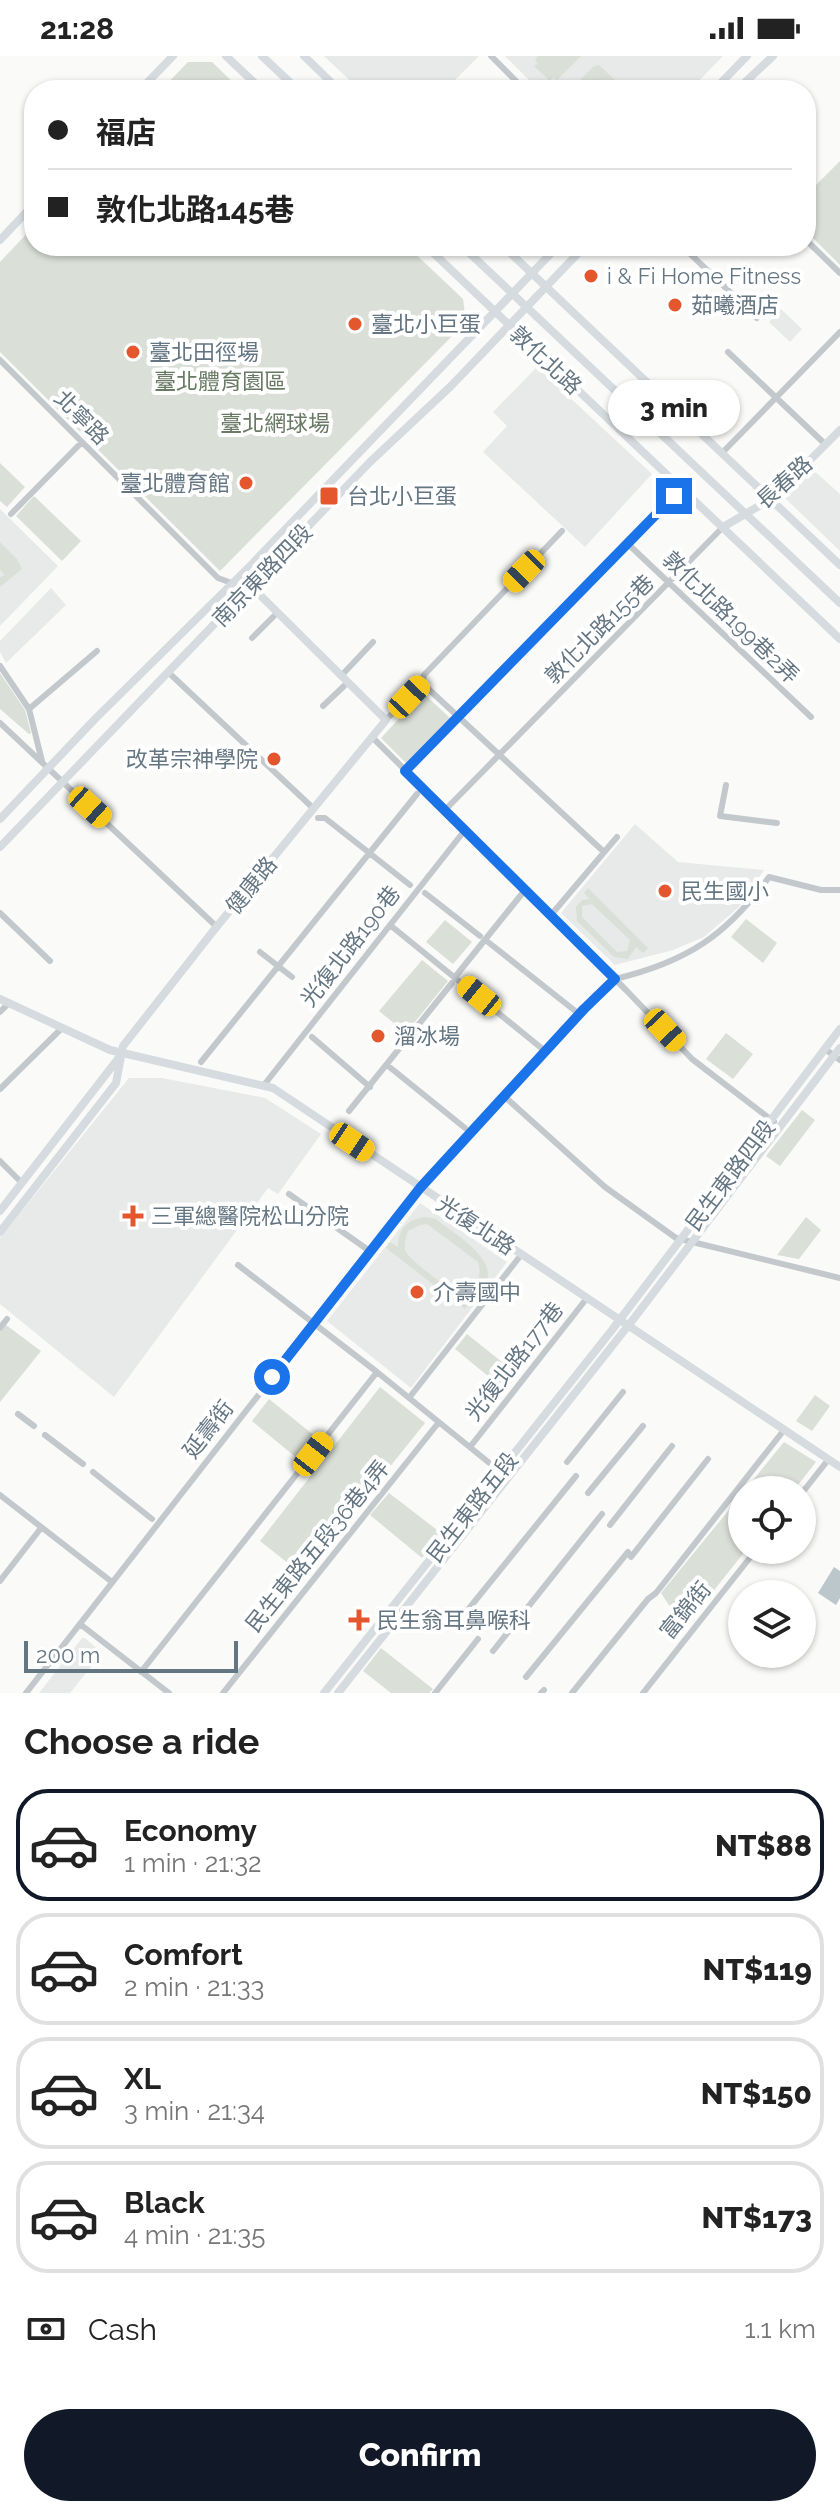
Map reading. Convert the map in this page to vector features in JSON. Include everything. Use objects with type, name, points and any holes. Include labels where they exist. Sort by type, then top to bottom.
[{"type":"street","points":[[150,80],[173,56]]},
{"type":"street","points":[[226,56],[251,80]]},
{"type":"street","points":[[262,56],[287,80]]},
{"type":"street","points":[[304,56],[329,80]]},
{"type":"street","points":[[491,56],[515,80]]},
{"type":"street","points":[[724,80],[747,56]]},
{"type":"street","points":[[748,80],[773,56]]},
{"type":"street","points":[[0,240],[24,215]]},
{"type":"street","points":[[816,250],[840,273]]},
{"type":"street","name":"敦化北路","points":[[437,256],[840,639]]},
{"type":"street","name":"敦化北路","points":[[473,256],[840,603]]},
{"type":"street","points":[[514,256],[840,565]]},
{"type":"street","name":"南京東路四段","points":[[0,819],[549,256]]},
{"type":"street","name":"南京東路四段","points":[[0,847],[370,462],[420,417],[575,256]]},
{"type":"street","points":[[692,256],[757,318]]},
{"type":"street","points":[[722,453],[840,332]]},
{"type":"street","points":[[728,352],[825,444]]},
{"type":"street","name":"北寧路","points":[[0,360],[218,578],[248,589]]},
{"type":"street","name":"長春路","points":[[723,527],[771,499],[840,430]]},
{"type":"street","points":[[11,514],[82,442]]},
{"type":"street","points":[[405,771],[682,488]]},
{"type":"street","name":"敦化北路155巷","points":[[445,810],[723,527]]},
{"type":"street","name":"健康路","points":[[0,1232],[116,1083],[123,1046],[217,927],[386,720],[422,683],[424,675],[562,531]]},
{"type":"street","name":"敦化北路199巷2弄","points":[[627,543],[811,717]]},
{"type":"street","points":[[248,589],[261,596],[386,720]]},
{"type":"street","points":[[252,638],[274,616]]},
{"type":"street","points":[[341,676],[373,642]]},
{"type":"street","points":[[29,709],[97,651]]},
{"type":"street","points":[[0,666],[29,709],[42,761]]},
{"type":"street","points":[[168,672],[313,808]]},
{"type":"street","points":[[422,683],[604,852]]},
{"type":"street","points":[[323,706],[344,686]]},
{"type":"street","points":[[0,723],[217,927]]},
{"type":"street","points":[[372,737],[692,1059],[780,1127]]},
{"type":"street","points":[[726,785],[720,816],[777,823]]},
{"type":"street","points":[[201,1062],[417,794]]},
{"type":"street","points":[[318,818],[325,818],[410,885]]},
{"type":"street","name":"光復北路190巷","points":[[264,1085],[465,830]]},
{"type":"street","points":[[551,915],[617,837]]},
{"type":"street","points":[[615,979],[658,967],[715,937],[745,910],[769,877],[821,890],[840,890]]},
{"type":"street","points":[[349,1111],[525,890]]},
{"type":"street","points":[[425,893],[480,936]]},
{"type":"street","points":[[0,913],[50,961]]},
{"type":"street","points":[[390,925],[545,1051]]},
{"type":"street","points":[[488,942],[574,1010]]},
{"type":"street","points":[[260,952],[292,977]]},
{"type":"street","name":"延壽街","points":[[26,1693],[420,1188],[615,979]]},
{"type":"street","points":[[0,1012],[5,1001]]},
{"type":"street","name":"光復北路","points":[[5,1001],[121,1054],[273,1088],[840,1467]]},
{"type":"street","points":[[0,1089],[62,1028]]},
{"type":"street","name":"民生東路四段","points":[[620,1320],[840,1029]]},
{"type":"street","points":[[312,1037],[370,1087]]},
{"type":"street","points":[[825,1049],[838,1055]]},
{"type":"street","name":"健康路","points":[[0,1211],[121,1054]]},
{"type":"street","name":"民生東路四段","points":[[629,1326],[838,1055]]},
{"type":"street","points":[[387,1065],[465,1128]]},
{"type":"street","points":[[504,1096],[605,1187],[638,1213],[681,1239],[840,1278]]},
{"type":"street","points":[[0,1161],[22,1183]]},
{"type":"street","points":[[289,1194],[371,1252]]},
{"type":"street","points":[[409,1398],[521,1255]]},
{"type":"street","points":[[238,1265],[508,1478]]},
{"type":"street","name":"光復北路177巷","points":[[470,1447],[587,1298]]},
{"type":"street","points":[[0,1328],[7,1319]]},
{"type":"street","name":"民生東路五段","points":[[324,1693],[620,1320]]},
{"type":"street","name":"民生東路五段","points":[[338,1693],[629,1326]]},
{"type":"street","points":[[141,1672],[377,1372]]},
{"type":"street","points":[[567,1462],[623,1392]]},
{"type":"street","points":[[18,1414],[34,1426]]},
{"type":"street","name":"民生東路五段36巷4弄","points":[[223,1693],[439,1422]]},
{"type":"street","points":[[588,1493],[643,1426]]},
{"type":"street","points":[[572,1693],[656,1593],[784,1430]]},
{"type":"street","points":[[45,1435],[83,1464]]},
{"type":"street","points":[[610,1525],[672,1446]]},
{"type":"street","points":[[526,1677],[708,1459]]},
{"type":"street","points":[[815,1476],[828,1460]]},
{"type":"street","points":[[93,1472],[152,1519]]},
{"type":"street","points":[[458,1622],[576,1476]]},
{"type":"street","points":[[0,1495],[112,1582]]},
{"type":"street","points":[[493,1651],[602,1514]]},
{"type":"street","points":[[0,1581],[41,1528]]},
{"type":"street","name":"富錦街","points":[[643,1693],[745,1564]]},
{"type":"street","points":[[80,1624],[169,1693]]},
{"type":"street","points":[[435,1693],[478,1639]]},
{"type":"shaded area","points":[[324,56],[479,56],[455,80],[349,80]]},
{"type":"shaded area","points":[[505,56],[723,56],[700,80],[529,80]]},
{"type":"shaded area","points":[[781,309],[802,329],[790,342],[769,322]]},
{"type":"shaded area","points":[[537,367],[652,474],[585,547],[483,452],[507,426],[493,412]]},
{"type":"shaded area","points":[[812,469],[840,494],[840,551],[785,498]]},
{"type":"shaded area","points":[[0,509],[58,566],[0,626]]},
{"type":"shaded area","points":[[51,588],[66,605],[6,663],[0,652],[0,641]]},
{"type":"shaded area","name":"民生國小","points":[[635,824],[678,862],[764,870],[739,907],[704,937],[673,950],[615,965],[561,913]]},
{"type":"shaded area","name":"三軍總醫院松山分院","points":[[129,1078],[162,1078],[265,1098],[321,1134],[278,1194],[268,1188],[114,1397],[0,1304],[0,1238]]},
{"type":"shaded area","name":"介壽國中","points":[[420,1203],[507,1262],[411,1388],[327,1321]]},
{"type":"shaded area","points":[[834,1567],[840,1571],[840,1598],[836,1605],[818,1593]]},
{"type":"shaded area","points":[[82,1638],[102,1653],[70,1693],[39,1693]]},
{"type":"green space","points":[[538,56],[581,56],[557,80],[553,77],[549,80],[534,66],[538,64],[535,59]]},
{"type":"green space","points":[[188,62],[212,62],[231,80],[171,80]]},
{"type":"green space","points":[[599,65],[615,80],[580,80]]},
{"type":"green space","points":[[840,161],[840,265],[816,241],[816,185]]},
{"type":"green space","name":"臺北體育園區","points":[[24,237],[24,256],[418,256],[463,299],[466,322],[220,571],[0,352],[0,262]]},
{"type":"green space","points":[[0,463],[25,487],[7,507],[0,501]]},
{"type":"green space","points":[[34,496],[81,541],[62,561],[16,516]]},
{"type":"green space","points":[[0,542],[17,559],[22,569],[0,587],[0,577],[5,575],[0,570]]},
{"type":"green space","points":[[0,673],[25,710],[29,734],[0,709]]},
{"type":"green space","points":[[423,693],[450,718],[406,763],[381,738]]},
{"type":"green space","points":[[588,888],[648,948],[643,953],[636,947],[628,959],[614,957],[577,921],[576,907],[582,900],[590,899],[584,893]],"holes":[[[592,904],[630,940],[627,951],[617,952],[582,917],[582,906]]]},
{"type":"green space","points":[[746,919],[777,943],[763,963],[731,937]]},
{"type":"green space","points":[[445,920],[472,942],[453,964],[426,942]]},
{"type":"green space","points":[[422,960],[448,981],[406,1033],[379,1011]]},
{"type":"green space","points":[[726,1033],[753,1054],[733,1079],[706,1059]]},
{"type":"green space","points":[[802,1110],[815,1120],[780,1166],[766,1156]]},
{"type":"green space","points":[[806,1217],[821,1230],[799,1259],[777,1255]]},
{"type":"green space","points":[[420,1218],[436,1219],[471,1246],[487,1267],[488,1278],[482,1288],[467,1299],[470,1302],[465,1309],[386,1248],[390,1242],[398,1247],[402,1230],[409,1222]],"holes":[[[427,1224],[478,1262],[479,1274],[475,1285],[466,1292],[453,1290],[426,1272],[407,1254],[408,1231]]]},
{"type":"green space","points":[[6,1325],[41,1351],[0,1402],[0,1332]]},
{"type":"green space","points":[[467,1334],[512,1370],[499,1385],[455,1349]]},
{"type":"green space","points":[[380,1387],[425,1423],[303,1575],[260,1541]]},
{"type":"green space","points":[[815,1395],[830,1406],[812,1431],[796,1421]]},
{"type":"green space","points":[[269,1399],[316,1437],[298,1459],[252,1421]]},
{"type":"green space","points":[[784,1442],[816,1462],[805,1476],[756,1476]]},
{"type":"green space","points":[[389,1493],[441,1533],[422,1558],[370,1515]]},
{"type":"green space","points":[[728,1511],[728,1564],[735,1564],[684,1628],[661,1593]]},
{"type":"green space","points":[[381,1648],[433,1689],[429,1693],[391,1693],[363,1671]]},
{"type":"place","name":"i & Fi Home Fitness","points":[[591,276]]},
{"type":"place","name":"茹曦酒店","points":[[675,305]]},
{"type":"place","name":"臺北小巨蛋","points":[[355,324]]},
{"type":"place","name":"臺北田徑場","points":[[133,352]]},
{"type":"place","name":"臺北體育館","points":[[246,483]]},
{"type":"place","name":"台北小巨蛋","points":[[329,496]]},
{"type":"place","name":"改革宗神學院","points":[[274,759]]},
{"type":"place","name":"民生國小","points":[[665,891]]},
{"type":"place","name":"溜冰場","points":[[378,1036]]},
{"type":"place","name":"三軍總醫院松山分院","points":[[133,1216]]},
{"type":"place","name":"介壽國中","points":[[417,1292]]},
{"type":"place","name":"民生翁耳鼻喉科","points":[[359,1620]]},
{"type":"route","points":[[272,1377],[420,1188],[607,984],[615,979],[405,771],[674,496]]},
{"type":"park label","name":"臺北網球場","points":[[275,423]]}]
